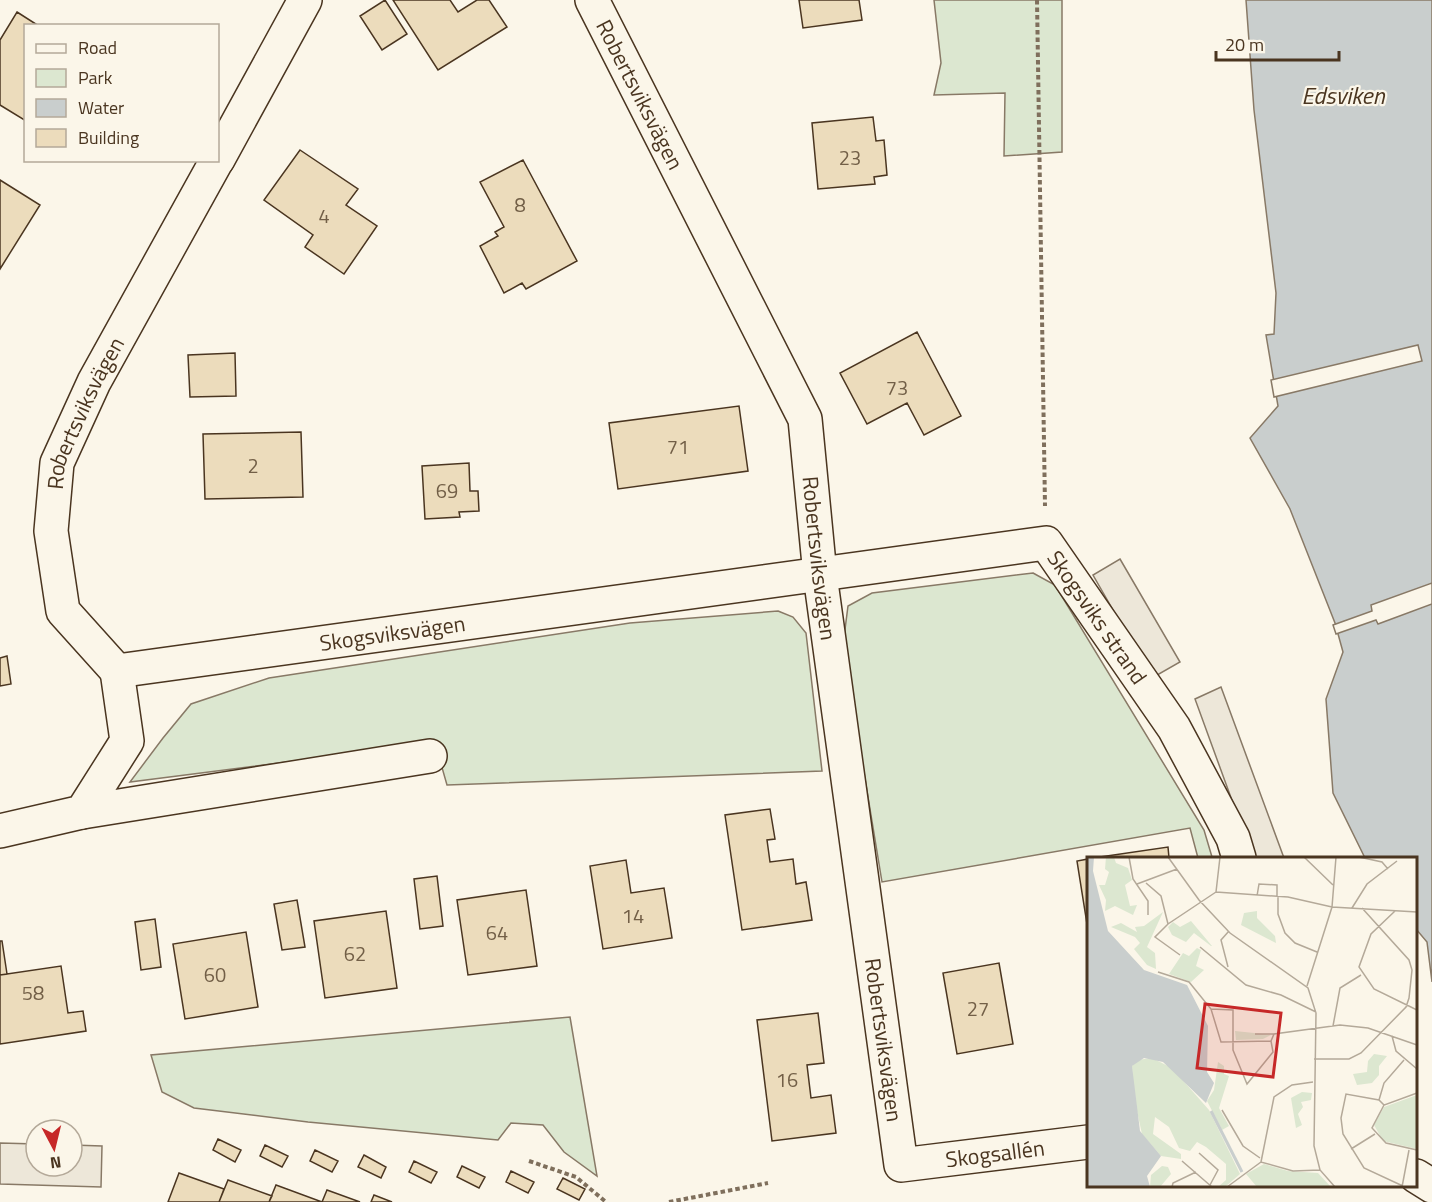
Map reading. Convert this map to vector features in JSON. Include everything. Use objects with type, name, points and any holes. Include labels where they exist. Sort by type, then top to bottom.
[{"type":"street","name":"Robertsviksvägen","points":[[219,156],[305,0]]},
{"type":"street","name":"Robertsviksvägen","points":[[592,0],[805,419],[819,575],[901,1165]]},
{"type":"street","name":"Robertsviksvägen","points":[[117,671],[63,611],[51,531],[57,464],[94,382],[216,162]]},
{"type":"street","name":"Skogsviks strand","points":[[819,575],[1046,543],[1174,728],[1233,838],[1239,857]]},
{"type":"street","name":"Skogsviksvägen","points":[[117,671],[819,575]]},
{"type":"street","points":[[82,812],[127,741],[117,671]]},
{"type":"street","points":[[0,831],[82,812],[430,756]]},
{"type":"street","name":"Skogsallén","points":[[901,1165],[1087,1142]]},
{"type":"street","points":[[1417,1177],[1432,1186]]},
{"type":"path","points":[[1037,0],[1046,543]]},
{"type":"path","points":[[529,1161],[576,1177],[606,1202]]},
{"type":"path","points":[[669,1202],[768,1183]]},
{"type":"green space","points":[[934,0],[1062,0],[1062,152],[1004,156],[1005,93],[934,95],[941,63]]},
{"type":"green space","points":[[1033,573],[1055,585],[1204,830],[1212,857],[1198,857],[1190,828],[882,882],[843,645],[848,606],[872,593]]},
{"type":"green space","points":[[778,611],[793,617],[806,633],[822,771],[447,785],[435,743],[130,782],[191,704],[269,678],[630,623]]},
{"type":"green space","points":[[570,1017],[597,1176],[564,1152],[543,1125],[511,1123],[498,1140],[308,1122],[194,1108],[162,1092],[151,1055]]},
{"type":"shaded area","points":[[1120,559],[1180,662],[1152,678],[1093,575]]},
{"type":"shaded area","points":[[1221,687],[1284,857],[1253,857],[1195,699]]},
{"type":"shaded area","points":[[0,1143],[24,1144],[24,1178],[84,1178],[84,1145],[102,1146],[101,1187],[0,1184]]},
{"type":"water","name":"Edsviken","points":[[1246,0],[1432,0],[1432,982],[1427,942],[1417,930],[1417,857],[1365,857],[1333,793],[1326,699],[1343,652],[1335,623],[1290,509],[1250,438],[1278,406],[1266,335],[1274,334],[1276,293],[1254,110]]},
{"type":"pier","points":[[1418,345],[1422,361],[1274,397],[1271,380]]},
{"type":"pier","points":[[1432,583],[1432,604],[1378,624],[1376,620],[1336,634],[1333,625],[1372,611],[1371,605]]},
{"type":"building","points":[[385,0],[407,34],[382,50],[360,16]]},
{"type":"building","points":[[393,0],[450,0],[458,12],[477,0],[489,0],[507,27],[438,70]]},
{"type":"building","points":[[799,0],[859,0],[862,20],[803,28]]},
{"type":"building","points":[[17,12],[36,24],[24,24],[24,120],[0,105],[0,40]]},
{"type":"building","points":[[873,117],[876,141],[884,140],[887,175],[874,177],[875,184],[818,189],[812,123]]},
{"type":"building","points":[[300,150],[358,189],[346,205],[377,226],[344,274],[305,247],[313,235],[264,200]]},
{"type":"building","points":[[523,160],[577,261],[526,289],[522,283],[504,293],[480,246],[498,236],[495,232],[504,227],[480,182]]},
{"type":"building","points":[[0,180],[40,205],[0,269]]},
{"type":"building","points":[[917,332],[961,416],[924,435],[907,403],[867,424],[840,373]]},
{"type":"building","points":[[235,353],[236,396],[190,397],[188,355]]},
{"type":"building","points":[[739,406],[748,471],[618,489],[609,423]]},
{"type":"building","points":[[301,432],[303,497],[205,499],[203,434]]},
{"type":"building","points":[[469,463],[470,491],[478,491],[479,511],[459,512],[460,517],[425,519],[422,466]]},
{"type":"building","points":[[7,656],[11,684],[0,686],[0,658]]},
{"type":"building","points":[[770,809],[775,839],[767,840],[770,862],[793,859],[796,884],[806,882],[812,920],[742,930],[725,815]]},
{"type":"building","points":[[1168,847],[1169,857],[1100,857]]},
{"type":"building","points":[[1087,859],[1087,924],[1077,861]]},
{"type":"building","points":[[626,860],[631,893],[664,888],[672,938],[603,949],[590,866]]},
{"type":"building","points":[[437,876],[443,926],[420,929],[414,879]]},
{"type":"building","points":[[526,890],[537,966],[468,975],[457,900]]},
{"type":"building","points":[[297,900],[305,947],[282,950],[274,904]]},
{"type":"building","points":[[386,911],[397,988],[325,998],[314,921]]},
{"type":"building","points":[[155,919],[161,967],[141,970],[135,922]]},
{"type":"building","points":[[246,932],[258,1007],[185,1019],[173,944]]},
{"type":"building","points":[[0,941],[2,941],[7,974],[0,975]]},
{"type":"building","points":[[999,963],[1013,1044],[957,1054],[943,973]]},
{"type":"building","points":[[61,966],[68,1013],[83,1011],[86,1031],[0,1044],[0,975]]},
{"type":"building","points":[[818,1013],[824,1063],[807,1065],[811,1098],[831,1095],[836,1133],[772,1141],[757,1020]]},
{"type":"building","points":[[218,1139],[241,1150],[235,1162],[213,1150]]},
{"type":"building","points":[[265,1145],[288,1156],[282,1167],[260,1156]]},
{"type":"building","points":[[315,1150],[338,1161],[332,1172],[310,1161]]},
{"type":"building","points":[[364,1155],[386,1167],[381,1178],[358,1167]]},
{"type":"building","points":[[414,1161],[437,1172],[431,1183],[409,1172]]},
{"type":"building","points":[[462,1166],[485,1177],[479,1188],[457,1177]]},
{"type":"building","points":[[511,1171],[534,1182],[528,1193],[506,1182]]},
{"type":"building","points":[[179,1173],[224,1189],[219,1202],[168,1202]]},
{"type":"building","points":[[563,1178],[585,1189],[579,1200],[557,1189]]},
{"type":"building","points":[[228,1180],[272,1196],[269,1202],[219,1202]]},
{"type":"building","points":[[276,1185],[322,1202],[269,1202]]},
{"type":"building","points":[[327,1190],[360,1202],[322,1202]]},
{"type":"building","points":[[374,1195],[392,1202],[371,1202]]}]
